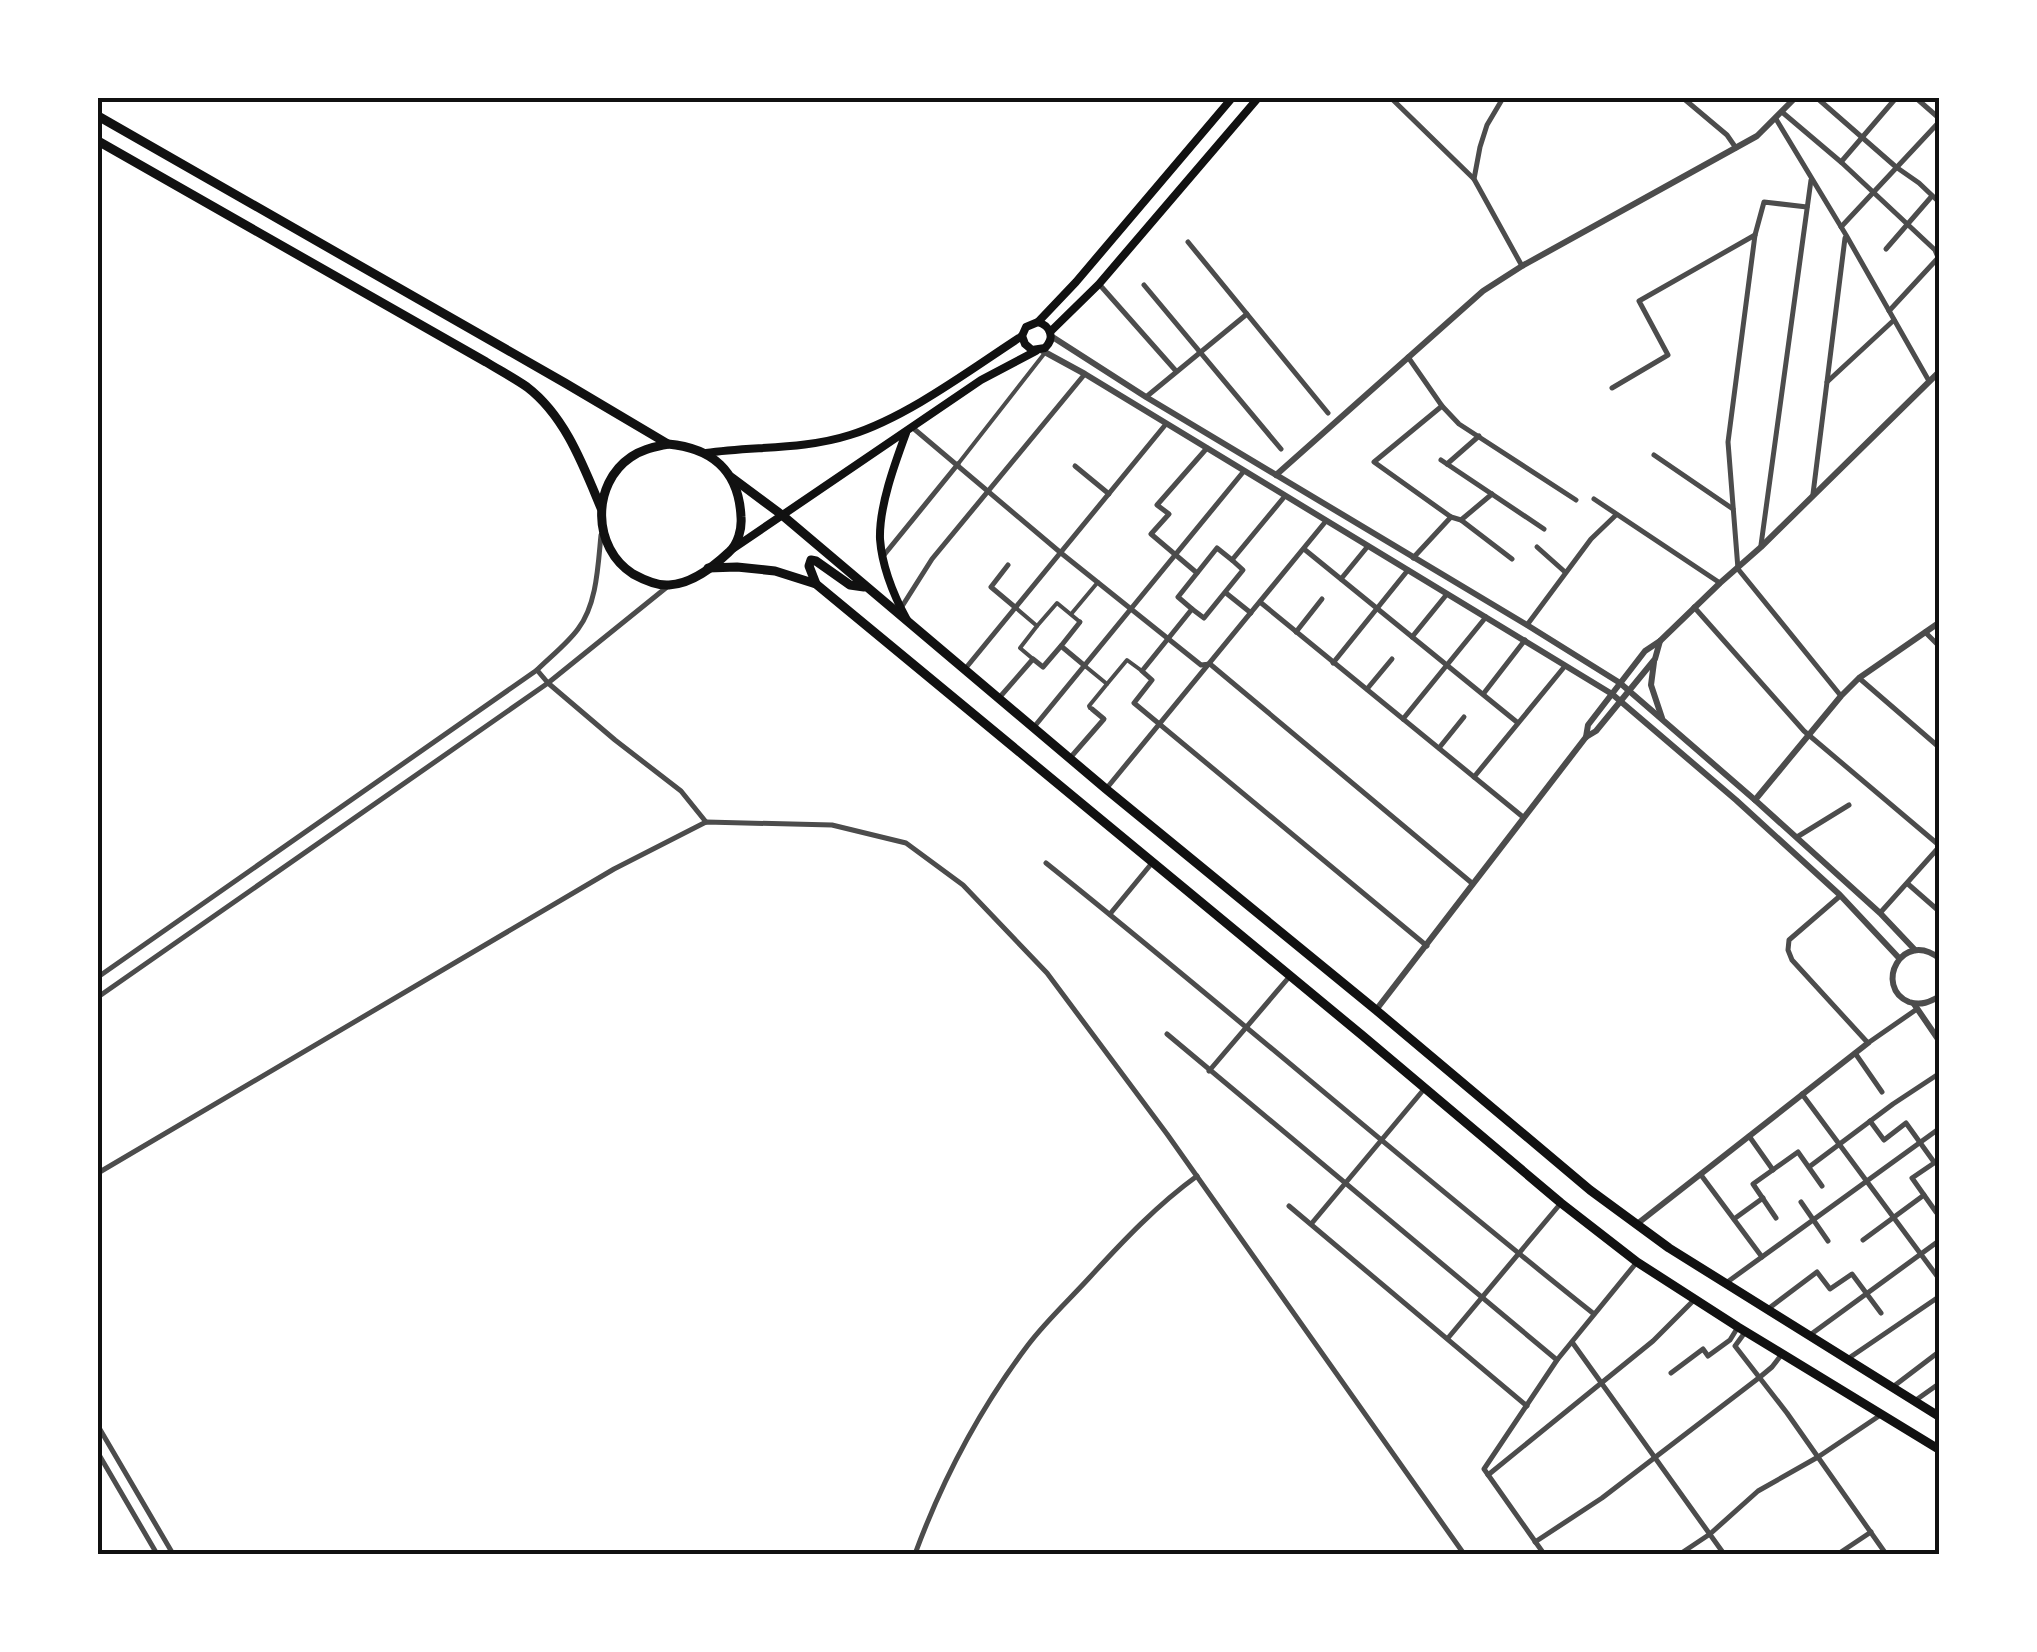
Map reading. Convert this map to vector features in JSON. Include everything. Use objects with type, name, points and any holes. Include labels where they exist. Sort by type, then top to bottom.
[{"type":"main road","points":[[706,453],[803,445],[851,435],[913,406],[1022,336],[1026,327],[1038,322],[1076,282],[1232,98]]},
{"type":"main road","points":[[734,548],[741,524],[740,500],[730,477],[706,453],[668,444],[648,448],[630,457],[606,488],[601,508],[602,530],[610,551],[626,569],[645,581],[668,586],[689,581],[981,380],[1041,351],[1051,334],[1258,98]]},
{"type":"main road","points":[[98,116],[668,444]]},
{"type":"main road","points":[[98,141],[527,388],[548,408],[568,437],[601,508]]},
{"type":"main road","points":[[1038,322],[1046,325],[1051,334]]},
{"type":"main road","points":[[1022,336],[1025,344],[1041,351]]},
{"type":"main road","points":[[907,620],[889,578],[880,538],[888,483],[910,430]]},
{"type":"main road","points":[[730,477],[782,514],[1106,789],[1590,1190],[1636,1225],[1940,1417]]},
{"type":"main road","points":[[816,584],[809,566],[812,560],[850,584],[867,587]]},
{"type":"main road","points":[[708,568],[776,571],[816,584],[1637,1262],[1940,1450]]},
{"type":"street","points":[[1391,98],[1474,179],[1522,266]]},
{"type":"street","points":[[1474,179],[1487,125],[1503,98]]},
{"type":"street","points":[[1682,98],[1727,135],[1736,148]]},
{"type":"street","points":[[1817,98],[1940,204]]},
{"type":"street","points":[[1841,162],[1896,98]]},
{"type":"street","points":[[1812,498],[1843,231],[1873,192],[1940,120],[1916,98]]},
{"type":"street","points":[[1276,475],[1483,291],[1757,136],[1792,99]]},
{"type":"street","points":[[1782,112],[1935,250],[1939,259],[1889,311]]},
{"type":"street","points":[[1776,119],[1930,381]]},
{"type":"street","points":[[1760,548],[1811,180]]},
{"type":"street","points":[[1886,249],[1932,196]]},
{"type":"street","points":[[1808,207],[1764,202],[1755,236],[1728,442],[1738,569],[1840,696]]},
{"type":"street","points":[[1612,388],[1668,355],[1639,301],[1755,236]]},
{"type":"street","points":[[1188,242],[1328,412]]},
{"type":"street","points":[[1098,284],[1176,371]]},
{"type":"street","points":[[1144,285],[1281,449]]},
{"type":"street","points":[[1146,396],[1248,314]]},
{"type":"street","points":[[1826,383],[1894,320]]},
{"type":"street","points":[[1051,334],[1146,396],[1620,683],[1797,837],[1915,950]]},
{"type":"street","points":[[884,554],[958,464],[1041,351],[1622,700],[1840,896],[1900,958]]},
{"type":"street","points":[[1408,357],[1459,424],[1576,500]]},
{"type":"street","points":[[1586,737],[1588,725],[1645,651],[1738,569],[1940,371]]},
{"type":"street","points":[[900,608],[932,560],[1085,374]]},
{"type":"street","points":[[1442,406],[1374,462],[1462,520],[1512,559]]},
{"type":"street","points":[[965,669],[1166,424]]},
{"type":"street","points":[[910,430],[958,464],[1200,665],[1210,664],[1473,884]]},
{"type":"street","points":[[1479,436],[1444,462],[1544,529]]},
{"type":"street","points":[[1197,574],[1152,534],[1169,514],[1157,505],[1207,448]]},
{"type":"street","points":[[1654,455],[1733,509]]},
{"type":"street","points":[[1076,466],[1109,494]]},
{"type":"street","points":[[1034,728],[1244,472]]},
{"type":"street","points":[[1462,520],[1492,494]]},
{"type":"street","points":[[1232,560],[1285,496]]},
{"type":"street","points":[[1594,499],[1720,583]]},
{"type":"street","points":[[1527,625],[1591,539],[1616,514]]},
{"type":"street","points":[[1413,558],[1451,516]]},
{"type":"street","points":[[1106,789],[1326,521]]},
{"type":"street","points":[[98,977],[537,670],[578,629],[588,612],[602,530]]},
{"type":"street","points":[[1342,578],[1368,546]]},
{"type":"street","points":[[1217,548],[1232,560],[1243,570],[1204,618],[1178,597],[1217,548]]},
{"type":"street","points":[[1537,548],[1565,572]]},
{"type":"street","points":[[1304,549],[1518,723]]},
{"type":"street","points":[[1008,565],[991,587],[1037,626]]},
{"type":"street","points":[[1333,663],[1408,570]]},
{"type":"street","points":[[1071,614],[1098,582]]},
{"type":"street","points":[[98,996],[548,683],[668,586]]},
{"type":"street","points":[[1225,592],[1250,613]]},
{"type":"street","points":[[1412,637],[1447,594]]},
{"type":"street","points":[[1296,632],[1322,599]]},
{"type":"street","points":[[1260,602],[1523,817]]},
{"type":"street","points":[[1057,603],[1071,614],[1080,622],[1043,667],[1020,648],[1057,603]]},
{"type":"street","points":[[1694,607],[1804,731],[1940,846],[1880,914]]},
{"type":"street","points":[[1142,671],[1192,609]]},
{"type":"street","points":[[1403,718],[1486,617]]},
{"type":"street","points":[[1756,800],[1840,696],[1859,678],[1940,622]]},
{"type":"street","points":[[1925,632],[1940,647]]},
{"type":"street","points":[[1484,694],[1525,640]]},
{"type":"street","points":[[1660,641],[1651,685],[1662,719]]},
{"type":"street","points":[[1060,646],[1107,684]]},
{"type":"street","points":[[1000,698],[1033,659]]},
{"type":"street","points":[[1366,690],[1392,659]]},
{"type":"street","points":[[1376,1010],[1586,737],[1596,731],[1654,659]]},
{"type":"street","points":[[1070,758],[1104,720],[1089,706],[1127,660],[1152,680],[1134,703],[1427,946]]},
{"type":"street","points":[[1474,778],[1566,666]]},
{"type":"street","points":[[537,670],[615,740],[680,791],[706,822]]},
{"type":"street","points":[[1859,678],[1940,748]]},
{"type":"street","points":[[1439,748],[1464,717]]},
{"type":"street","points":[[1797,837],[1849,805]]},
{"type":"street","points":[[98,1173],[614,868],[706,822],[832,826],[906,843],[963,885],[1047,974],[1196,1176],[1464,1554]]},
{"type":"street","points":[[1046,863],[1594,1314]]},
{"type":"street","points":[[1110,914],[1152,863]]},
{"type":"street","points":[[1907,884],[1940,912]]},
{"type":"street","points":[[1840,896],[1789,940],[1788,950],[1792,960],[1868,1043]]},
{"type":"street","points":[[1940,959],[1930,952],[1915,950],[1900,958],[1893,973],[1895,989],[1915,1006],[1940,1042]]},
{"type":"street","points":[[1209,1071],[1290,976]]},
{"type":"street","points":[[1636,1225],[1915,1006],[1940,996]]},
{"type":"street","points":[[1167,1034],[1557,1360]]},
{"type":"street","points":[[1855,1053],[1882,1092]]},
{"type":"street","points":[[1808,1167],[1940,1072]]},
{"type":"street","points":[[1312,1223],[1426,1088]]},
{"type":"street","points":[[1802,1094],[1940,1280]]},
{"type":"street","points":[[1870,1121],[1884,1140],[1906,1124],[1938,1160],[1912,1178],[1936,1212],[1940,1210]]},
{"type":"street","points":[[1726,1282],[1940,1128]]},
{"type":"street","points":[[1749,1136],[1773,1170]]},
{"type":"street","points":[[1776,1218],[1753,1184],[1798,1152],[1822,1186]]},
{"type":"street","points":[[1700,1174],[1762,1257]]},
{"type":"street","points":[[915,1554],[932,1507],[968,1432],[1029,1343],[1170,1195],[1196,1176]]},
{"type":"street","points":[[1863,1240],[1924,1195]]},
{"type":"street","points":[[1734,1219],[1763,1198]]},
{"type":"street","points":[[1801,1202],[1828,1241]]},
{"type":"street","points":[[1448,1338],[1561,1203]]},
{"type":"street","points":[[1289,1206],[1527,1406]]},
{"type":"street","points":[[1810,1335],[1940,1240]]},
{"type":"street","points":[[1486,1472],[1557,1360],[1637,1262]]},
{"type":"street","points":[[1768,1309],[1817,1272],[1830,1289],[1852,1274],[1882,1313]]},
{"type":"street","points":[[1847,1360],[1940,1296]]},
{"type":"street","points":[[1486,1472],[1653,1341],[1694,1300]]},
{"type":"street","points":[[1671,1373],[1703,1349],[1708,1356],[1742,1329]]},
{"type":"street","points":[[1736,1346],[1742,1329]]},
{"type":"street","points":[[1730,1340],[1760,1376],[1886,1554]]},
{"type":"street","points":[[1572,1342],[1724,1554]]},
{"type":"street","points":[[1892,1388],[1940,1352]]},
{"type":"street","points":[[1535,1542],[1602,1498],[1772,1367],[1782,1354]]},
{"type":"street","points":[[1914,1402],[1940,1383]]},
{"type":"street","points":[[1680,1554],[1710,1534],[1758,1491],[1882,1414]]},
{"type":"street","points":[[98,1426],[174,1554]]},
{"type":"street","points":[[98,1454],[157,1554]]},
{"type":"street","points":[[1486,1472],[1544,1554]]},
{"type":"street","points":[[1838,1554],[1871,1532]]}]
